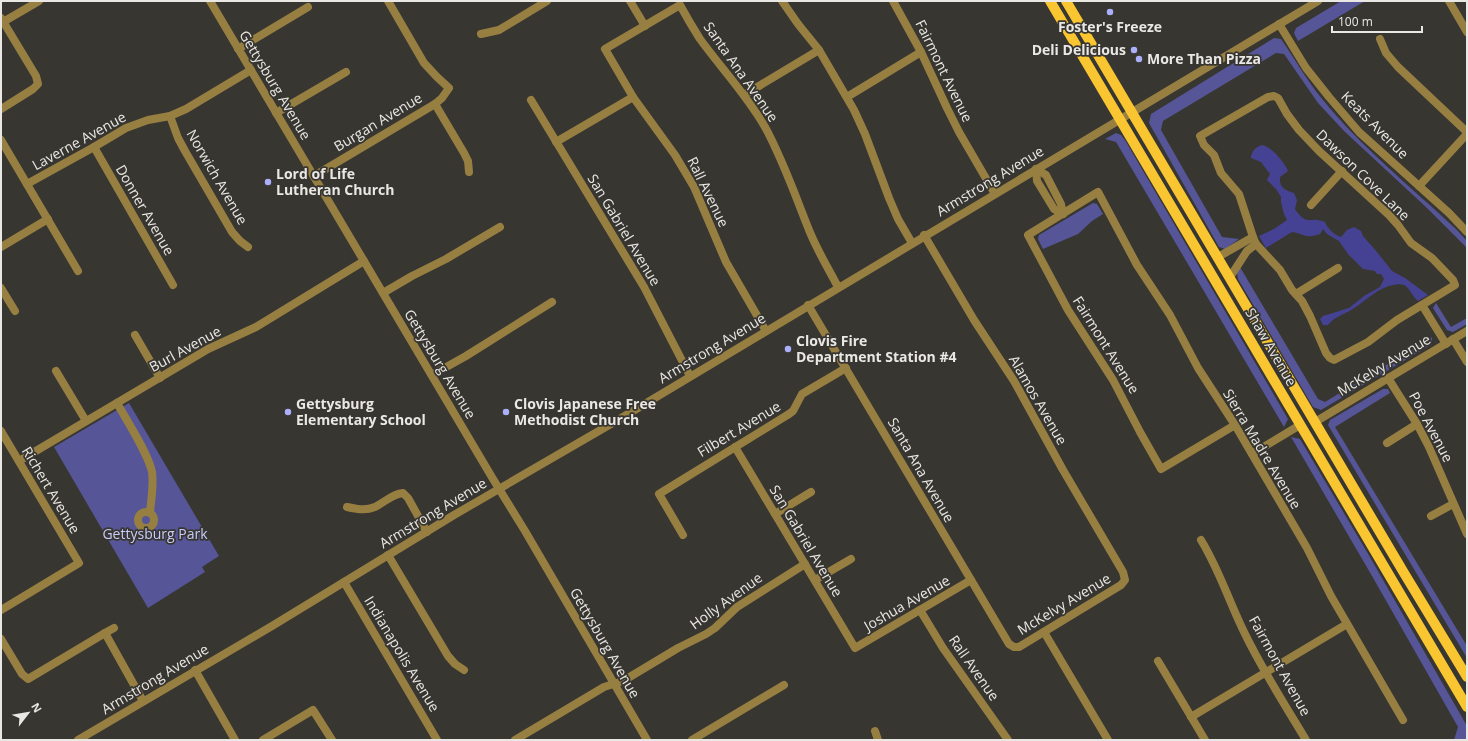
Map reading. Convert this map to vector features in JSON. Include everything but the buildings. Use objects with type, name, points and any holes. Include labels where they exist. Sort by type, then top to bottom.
[{"type":"main road","name":"Shaw Avenue","points":[[1050,1],[1467,707]]},
{"type":"main road","name":"Shaw Avenue","points":[[1066,1],[1467,677]]},
{"type":"main road","points":[[1258,352],[1278,375],[1304,418],[1309,422],[1315,422]]},
{"type":"main road","points":[[1300,425],[1307,427],[1313,432],[1335,469],[1359,495]]},
{"type":"street","points":[[1,108],[33,89],[38,84],[36,76],[2,20],[38,1]]},
{"type":"street","name":"Gettysburg Avenue","points":[[210,1],[587,636],[647,740]]},
{"type":"street","name":"Burgan Avenue","points":[[314,176],[435,104],[442,98],[449,88],[436,77],[424,63],[388,1]]},
{"type":"street","points":[[630,1],[645,26]]},
{"type":"street","points":[[782,1],[819,50],[847,96],[865,134],[895,212],[912,243]]},
{"type":"street","name":"Fairmont Avenue","points":[[892,1],[921,52],[947,108],[996,194]]},
{"type":"street","name":"Armstrong Avenue","points":[[78,740],[143,700],[272,626],[388,555],[1318,1]]},
{"type":"street","points":[[1449,1],[1467,32]]},
{"type":"street","points":[[481,34],[499,30],[541,2]]},
{"type":"street","name":"Santa Ana Avenue","points":[[645,26],[680,5],[699,38],[744,95],[764,126],[778,151],[818,251],[838,287]]},
{"type":"street","points":[[238,49],[308,7]]},
{"type":"street","name":"Keats Avenue","points":[[1279,24],[1306,68],[1359,132],[1449,213],[1467,232]]},
{"type":"street","name":"Rall Avenue","points":[[645,26],[605,49],[633,97],[675,155],[694,187],[726,262],[766,331]]},
{"type":"street","points":[[1380,39],[1386,52],[1398,67],[1467,133],[1419,186]]},
{"type":"street","points":[[744,95],[819,50]]},
{"type":"street","points":[[847,96],[921,52]]},
{"type":"street","name":"Laverne Avenue","points":[[27,184],[126,128],[148,120],[170,116],[186,109],[251,70]]},
{"type":"street","points":[[276,113],[346,72]]},
{"type":"street","name":"Dawson Cove Lane","points":[[1255,240],[1239,194],[1221,173],[1214,155],[1204,145],[1200,136],[1268,97],[1274,96],[1278,98],[1287,114],[1299,130],[1389,215],[1411,243],[1432,258],[1453,280],[1455,285],[1422,305]]},
{"type":"street","points":[[556,142],[633,97]]},
{"type":"street","name":"San Gabriel Avenue","points":[[531,100],[644,287],[690,376]]},
{"type":"street","name":"Burgan Avenue","points":[[435,104],[464,153],[468,161],[469,172]]},
{"type":"street","name":"Norwich Avenue","points":[[170,116],[178,138],[232,232],[248,247]]},
{"type":"street","points":[[1,140],[78,271]]},
{"type":"street","name":"Donner Avenue","points":[[94,147],[173,285]]},
{"type":"street","points":[[1036,169],[1046,175],[1062,204],[1063,214]]},
{"type":"street","points":[[1311,205],[1342,171]]},
{"type":"street","name":"Sierra Madre Avenue","points":[[1063,214],[1098,192],[1137,265],[1167,310],[1198,368],[1235,425],[1307,548],[1331,596],[1403,720]]},
{"type":"street","name":"Fairmont Avenue","points":[[1063,214],[1028,235],[1068,310],[1114,380],[1140,432],[1161,469],[1235,425]]},
{"type":"street","points":[[1,247],[48,219]]},
{"type":"street","points":[[383,293],[446,259],[500,227]]},
{"type":"street","name":"Alamos Avenue","points":[[924,236],[974,320],[1014,381],[1063,470],[1123,572],[1124,580]]},
{"type":"street","points":[[1218,257],[1255,240]]},
{"type":"street","points":[[1230,277],[1255,240]]},
{"type":"street","points":[[1255,240],[1280,270],[1310,316],[1326,353],[1330,358],[1334,360],[1368,342],[1397,320],[1422,305],[1446,344]]},
{"type":"street","name":"Burl Avenue","points":[[19,461],[216,345],[256,327],[364,261]]},
{"type":"street","points":[[1296,294],[1338,268]]},
{"type":"street","points":[[1,288],[15,311]]},
{"type":"street","points":[[432,375],[466,356],[552,302]]},
{"type":"street","name":"Santa Ana Avenue","points":[[808,305],[1009,644],[1014,647]]},
{"type":"street","name":"McKelvy Avenue","points":[[1315,422],[1467,331]]},
{"type":"street","points":[[135,335],[160,378]]},
{"type":"street","points":[[1453,339],[1467,362]]},
{"type":"street","name":"Filbert Avenue","points":[[683,535],[659,494],[789,414],[793,411],[799,399],[807,391],[846,368]]},
{"type":"street","points":[[56,371],[86,421]]},
{"type":"street","name":"Poe Avenue","points":[[1388,378],[1417,424],[1429,447],[1467,534]]},
{"type":"street","points":[[117,403],[146,457],[152,473],[150,513]]},
{"type":"street","points":[[1387,443],[1417,424]]},
{"type":"street","points":[[1252,454],[1300,425]]},
{"type":"street","name":"Richert Avenue","points":[[1,431],[79,563],[1,610]]},
{"type":"street","name":"San Gabriel Avenue","points":[[735,447],[856,648]]},
{"type":"street","points":[[775,514],[810,492]]},
{"type":"street","points":[[347,507],[361,510],[374,508],[396,494],[403,493],[408,498],[427,532]]},
{"type":"street","points":[[1431,516],[1453,504]]},
{"type":"street","name":"Fairmont Avenue","points":[[1201,540],[1212,559],[1243,630],[1266,673],[1306,740]]},
{"type":"street","points":[[388,555],[448,656],[454,664],[464,670]]},
{"type":"street","points":[[815,580],[851,559]]},
{"type":"street","name":"Holly Avenue","points":[[515,740],[604,688],[624,681],[678,648],[706,634],[715,628],[730,612],[745,601],[805,564]]},
{"type":"street","name":"Joshua Avenue","points":[[856,648],[971,580]]},
{"type":"street","name":"McKelvy Avenue","points":[[1014,647],[1018,647],[1044,632],[1121,585],[1124,580]]},
{"type":"street","name":"Indianapolis Avenue","points":[[344,582],[437,740]]},
{"type":"street","name":"Rall Avenue","points":[[920,610],[944,648],[1008,740]]},
{"type":"street","points":[[1191,717],[1347,624]]},
{"type":"street","points":[[1,639],[25,676],[114,628]]},
{"type":"street","points":[[1044,632],[1108,740]]},
{"type":"street","points":[[105,634],[143,700]]},
{"type":"street","points":[[1158,661],[1205,740]]},
{"type":"street","points":[[195,670],[235,740]]},
{"type":"street","points":[[692,740],[784,685]]},
{"type":"street","points":[[263,740],[313,710],[332,740]]},
{"type":"street","points":[[875,731],[878,740]]},
{"type":"green space","points":[[1341,1],[1365,1],[1298,41],[1294,33],[1296,28]]},
{"type":"green space","points":[[1274,38],[1281,39],[1312,85],[1338,118],[1387,167],[1456,229],[1467,241],[1467,248],[1427,208],[1344,131],[1318,103],[1284,54],[1276,53],[1163,121],[1161,130],[1222,237],[1239,239],[1225,249],[1219,247],[1149,123],[1151,114]]},
{"type":"green space","points":[[1116,133],[1121,135],[1125,140],[1288,419],[1284,427],[1116,142],[1105,139]]},
{"type":"green space","points":[[1093,203],[1097,204],[1103,214],[1092,221],[1078,234],[1043,249],[1038,239],[1039,235]]},
{"type":"green space","points":[[1240,267],[1318,399],[1325,402],[1432,337],[1432,344],[1321,410],[1313,407],[1238,279],[1237,273]]},
{"type":"green space","points":[[1436,303],[1451,327],[1467,318],[1467,324],[1453,332],[1447,330],[1433,308]]},
{"type":"green space","points":[[1383,389],[1388,389],[1390,393],[1335,427],[1467,646],[1467,658],[1328,425],[1330,420]]},
{"type":"green space","name":"Gettysburg Park","points":[[129,403],[219,556],[202,567],[205,572],[148,608],[54,447]]},
{"type":"green space","points":[[1291,437],[1300,439],[1367,552],[1467,726],[1467,740],[1454,740],[1458,727]]},
{"type":"shaded area","points":[[1262,145],[1274,152],[1286,167],[1288,171],[1280,177],[1280,184],[1285,190],[1294,193],[1297,200],[1295,209],[1299,215],[1306,220],[1320,220],[1325,222],[1331,231],[1341,237],[1347,230],[1354,227],[1361,231],[1363,236],[1392,271],[1405,278],[1428,295],[1418,301],[1404,285],[1397,284],[1390,286],[1381,289],[1348,312],[1330,322],[1328,325],[1323,325],[1320,319],[1323,316],[1349,308],[1364,296],[1380,287],[1384,279],[1381,274],[1377,274],[1375,271],[1363,269],[1348,254],[1339,241],[1327,234],[1323,229],[1320,234],[1311,236],[1305,236],[1292,232],[1266,248],[1259,236],[1274,229],[1287,220],[1284,214],[1281,197],[1276,189],[1267,180],[1270,174],[1261,162],[1251,158],[1254,150]]},
{"type":"place","name":"Foster's Freeze","points":[[1110,12]]},
{"type":"place","name":"Deli Delicious","points":[[1134,50]]},
{"type":"place","name":"More Than Pizza","points":[[1139,59]]},
{"type":"place","name":"Lord of Life Lutheran Church","points":[[268,182]]},
{"type":"place","name":"Clovis Fire Department Station #4","points":[[788,349]]},
{"type":"place","name":"Gettysburg Elementary School","points":[[288,412]]},
{"type":"place","name":"Clovis Japanese Free Methodist Church","points":[[506,412]]}]
